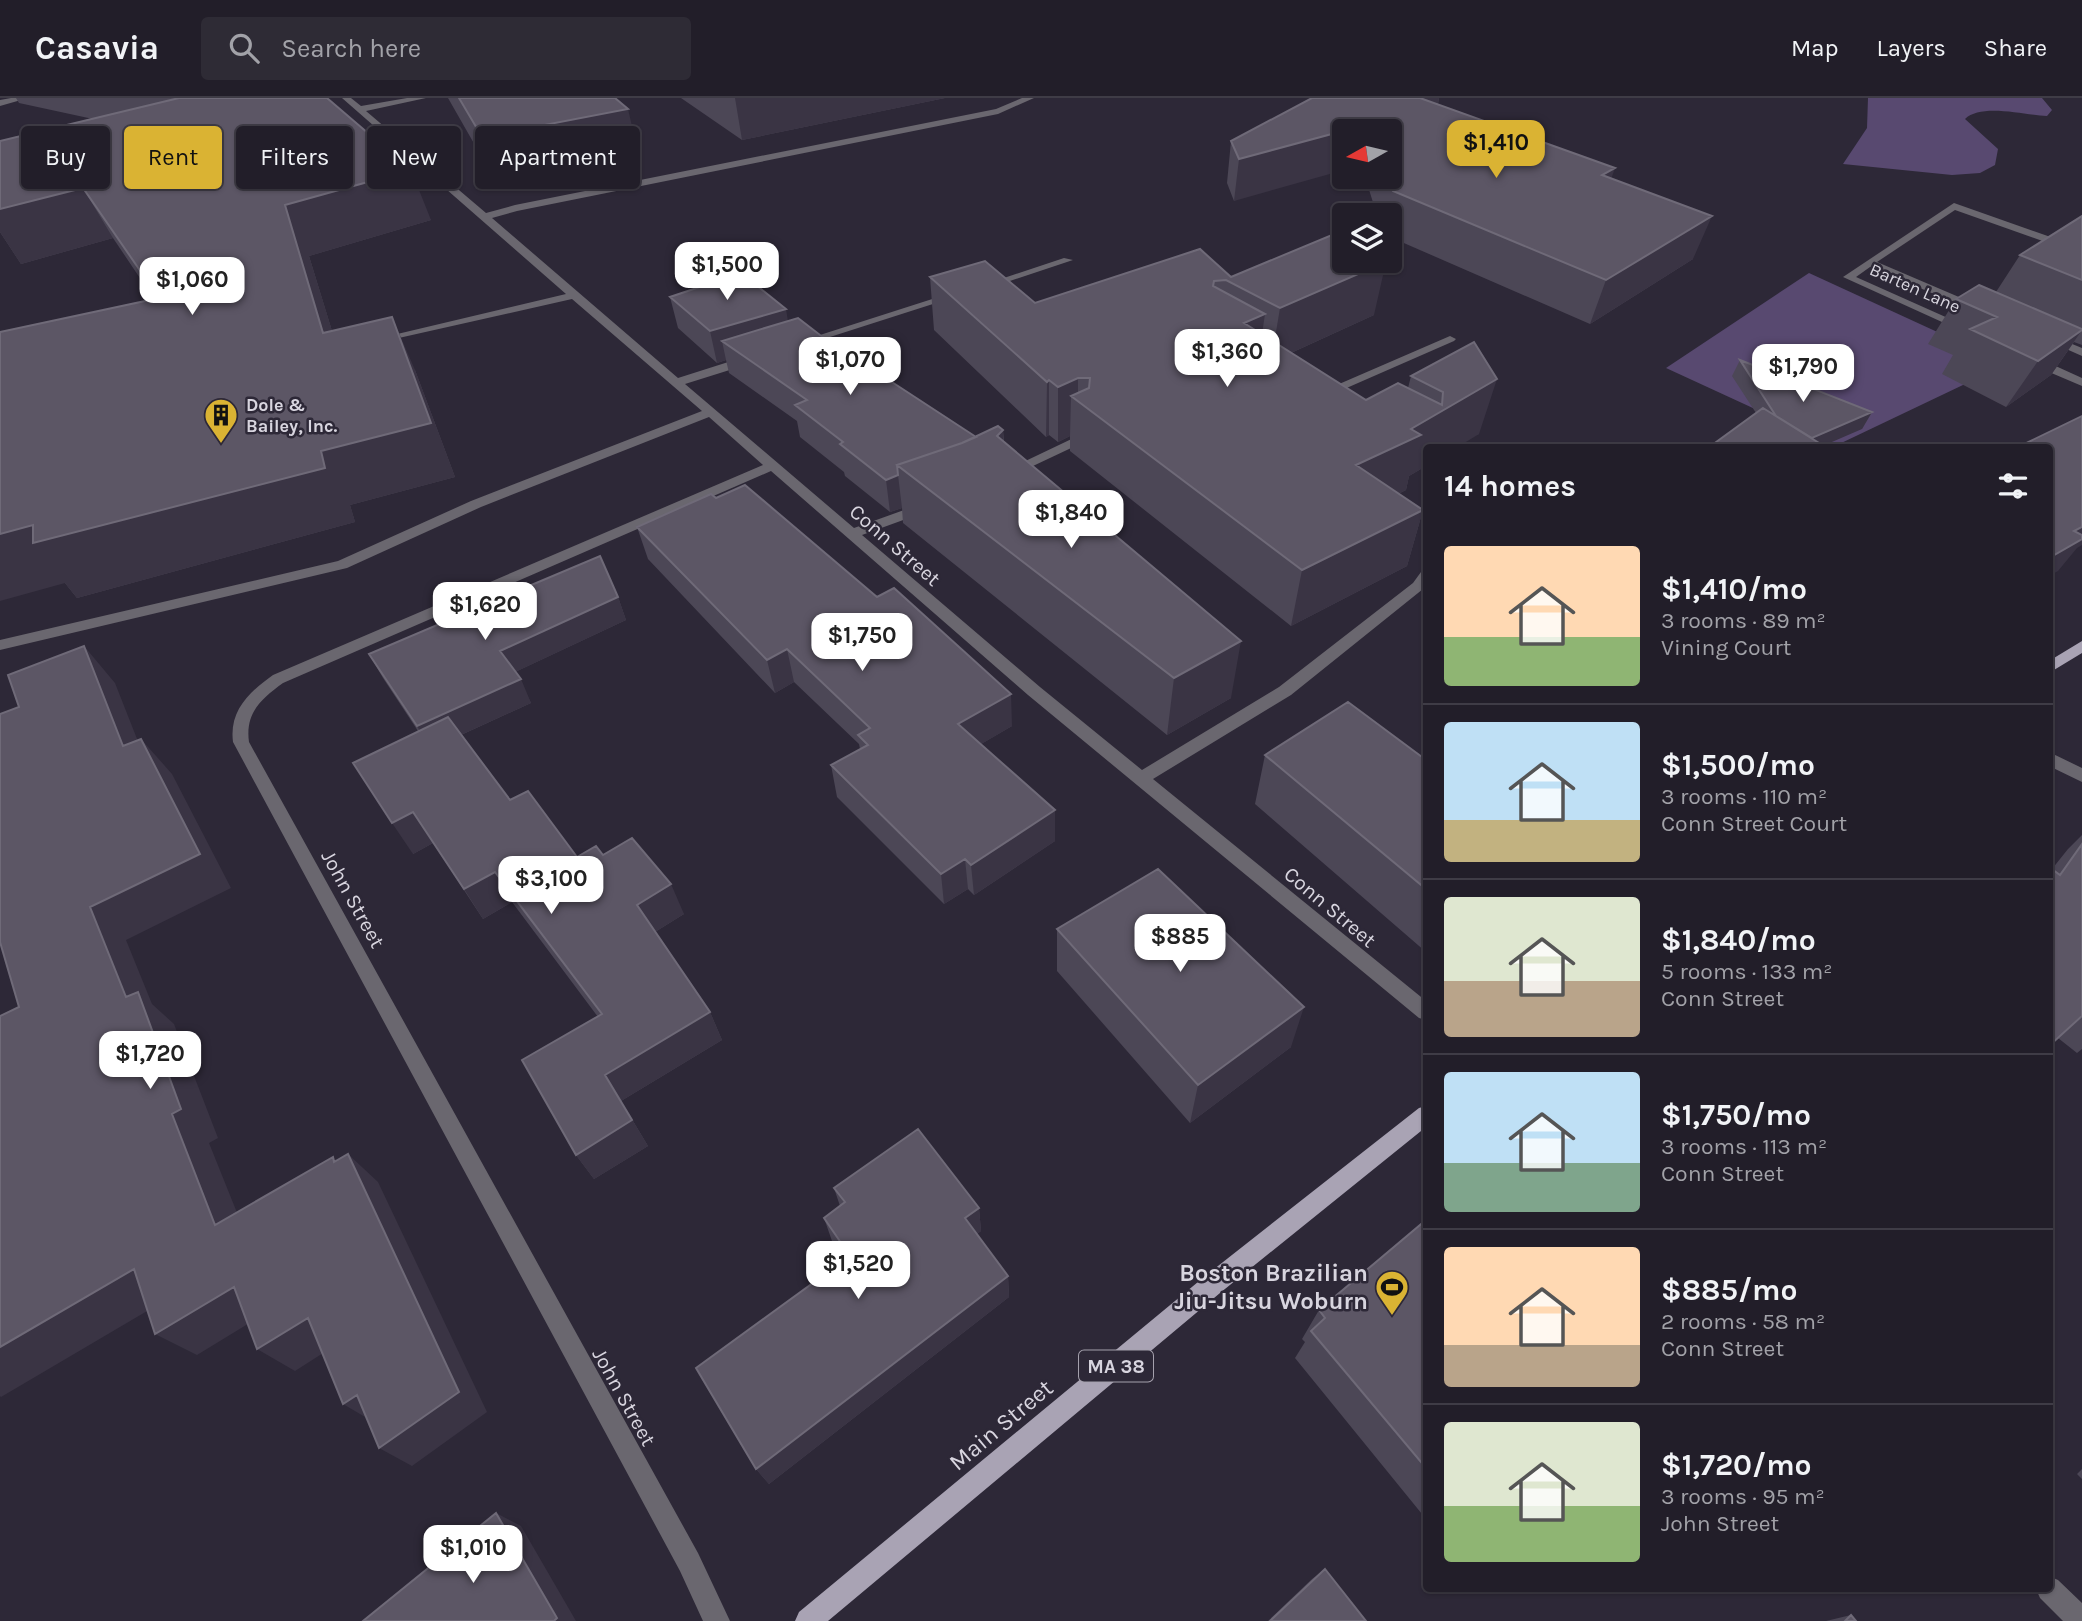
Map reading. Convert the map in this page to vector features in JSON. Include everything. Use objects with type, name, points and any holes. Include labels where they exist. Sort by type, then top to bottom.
[{"type":"main road","points":[[2053,665],[2082,646]]},
{"type":"main road","name":"Main Street","points":[[808,1621],[1212,1285],[1423,1117]]},
{"type":"street","points":[[0,103],[24,98]]},
{"type":"street","name":"Conn Street","points":[[346,98],[851,534],[1141,779],[1423,1011]]},
{"type":"street","points":[[360,109],[422,98]]},
{"type":"street","points":[[484,217],[528,205],[998,111],[1030,98]]},
{"type":"street","points":[[1869,263],[1954,205],[2082,252]]},
{"type":"street","points":[[976,289],[1069,260]]},
{"type":"street","points":[[1869,263],[1982,310]]},
{"type":"street","name":"Barten Lane","points":[[1869,263],[1848,277],[1971,332]]},
{"type":"street","points":[[792,346],[963,293]]},
{"type":"street","points":[[358,346],[574,295]]},
{"type":"street","points":[[2032,331],[2082,352]]},
{"type":"street","points":[[1331,401],[1313,392],[1450,339]]},
{"type":"street","points":[[674,383],[766,354]]},
{"type":"street","points":[[2021,355],[2082,382]]},
{"type":"street","points":[[0,645],[342,565],[476,504],[709,413]]},
{"type":"street","points":[[996,478],[1082,438]]},
{"type":"street","name":"John Street","points":[[717,1621],[688,1562],[241,742],[238,727],[251,701],[278,679],[771,466]]},
{"type":"street","points":[[851,534],[935,504]]},
{"type":"street","points":[[1141,779],[1284,691],[1418,586],[1423,579]]},
{"type":"street","points":[[2053,760],[2082,776]]},
{"type":"street","points":[[2052,1592],[2082,1621]]},
{"type":"shaded area","points":[[1868,98],[2042,98],[2052,110],[2047,116],[2003,111],[1972,114],[1965,119],[1998,149],[1995,165],[1980,173],[1952,175],[1843,164],[1867,128]]},
{"type":"shaded area","points":[[1809,273],[2007,364],[1839,444],[1831,444],[1666,368]]},
{"type":"building","points":[[179,98],[327,98],[367,132],[367,182],[353,186],[353,126],[236,126],[236,189],[343,189],[285,205],[323,333],[392,317],[431,423],[321,451],[325,468],[33,543],[33,525],[0,534],[0,332],[159,298],[84,189],[110,189],[110,126],[62,126]]},
{"type":"building","points":[[459,98],[615,98],[628,109],[539,126],[476,126]]},
{"type":"building","points":[[1312,98],[1420,98],[1615,168],[1602,175],[1712,216],[1606,280],[1393,191],[1392,189],[1402,189],[1402,119],[1332,119],[1332,134],[1239,159],[1231,141]]},
{"type":"building","points":[[21,136],[21,189],[79,189],[0,209],[0,141]]},
{"type":"building","points":[[2082,216],[2082,280],[2020,255]]},
{"type":"building","points":[[1332,235],[1332,273],[1361,273],[1280,308],[1226,280],[1214,281],[1213,286],[1265,314],[1244,323],[1366,400],[1398,383],[1442,405],[1443,392],[1411,376],[1474,342],[1497,379],[1411,429],[1421,435],[1356,465],[1423,510],[1302,570],[1071,396],[1089,388],[1090,378],[1078,378],[1058,387],[1049,380],[1047,382],[930,277],[985,261],[1035,303],[1200,249],[1231,277]]},
{"type":"building","points":[[741,273],[786,309],[710,331],[670,297]]},
{"type":"building","points":[[1979,285],[2082,330],[2038,361],[1970,329],[1997,317],[1956,299]]},
{"type":"building","points":[[798,318],[976,437],[897,465],[898,475],[886,480],[795,405],[807,400],[722,341]]},
{"type":"building","points":[[1740,360],[1872,412],[1812,438],[1776,416]]},
{"type":"building","points":[[1763,408],[1821,444],[1714,444]]},
{"type":"building","points":[[2082,416],[2082,527],[2074,531],[2082,535],[2082,539],[2053,556],[2053,444],[2024,444]]},
{"type":"building","points":[[998,426],[1003,430],[997,436],[1241,641],[1174,678],[897,465],[962,443]]},
{"type":"building","points":[[745,485],[877,597],[894,588],[1011,694],[958,724],[1055,810],[971,865],[965,859],[941,874],[831,765],[868,745],[858,735],[870,728],[787,649],[767,660],[637,527],[711,494],[716,498]]},
{"type":"building","points":[[600,556],[618,597],[500,651],[521,679],[417,726],[369,654],[482,606],[480,604],[526,583],[529,586]]},
{"type":"building","points":[[84,646],[123,746],[141,739],[200,854],[90,907],[126,997],[138,992],[181,1109],[172,1114],[215,1225],[333,1157],[334,1162],[348,1154],[459,1392],[379,1448],[357,1395],[343,1404],[308,1318],[257,1349],[234,1287],[155,1334],[134,1269],[0,1347],[0,1016],[19,1007],[0,942],[0,714],[19,707],[8,675]]},
{"type":"building","points":[[1348,702],[1423,758],[1423,887],[1265,755]]},
{"type":"building","points":[[448,717],[510,800],[528,791],[577,857],[596,846],[603,855],[632,838],[671,884],[637,905],[710,1012],[605,1075],[632,1120],[576,1155],[522,1060],[602,1014],[495,872],[464,889],[413,812],[392,823],[353,763]]},
{"type":"building","points":[[2082,844],[2082,1016],[2053,1042],[2053,870],[2060,875]]},
{"type":"building","points":[[1158,869],[1304,1007],[1198,1085],[1057,929]]},
{"type":"building","points":[[918,1129],[979,1208],[965,1218],[1008,1276],[756,1469],[696,1368],[850,1256],[824,1218],[845,1202],[834,1188]]},
{"type":"building","points":[[1423,1223],[1423,1464],[1311,1331],[1325,1318],[1319,1310]]},
{"type":"building","points":[[496,1513],[557,1618],[554,1621],[363,1621]]},
{"type":"building","points":[[1325,1569],[1366,1621],[1270,1621]]},
{"type":"building","points":[[1851,1615],[1856,1621],[1845,1621]]},
{"type":"place","name":"Dole & Bailey, Inc.","points":[[221,445]]},
{"type":"place","name":"Boston Brazilian Jiu-Jitsu Woburn","points":[[1392,1317]]}]
